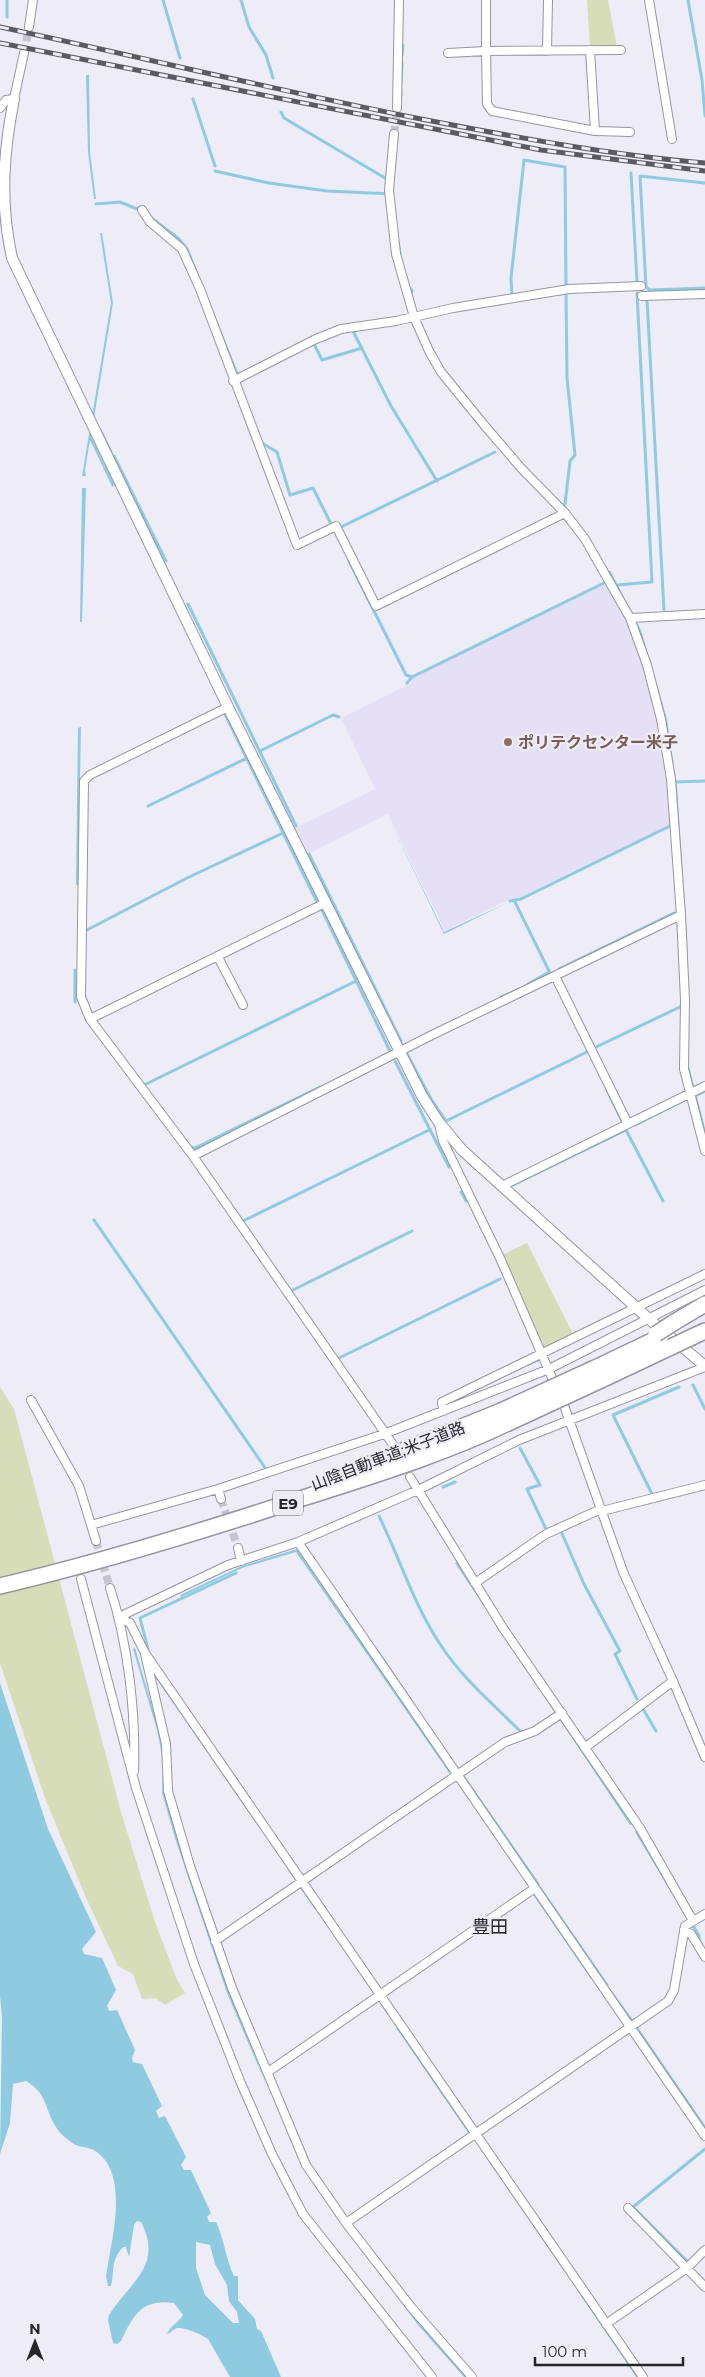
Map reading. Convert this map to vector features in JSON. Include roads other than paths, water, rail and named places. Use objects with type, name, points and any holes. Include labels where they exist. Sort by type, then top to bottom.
[{"type":"highway","points":[[676,1326],[705,1304]]},
{"type":"highway","name":"山陰自動車道;米子道路","points":[[0,1586],[158,1544],[422,1458],[598,1374],[663,1339],[676,1326],[705,1316]]},
{"type":"highway","name":"山陰自動車道;米子道路","points":[[598,1374],[612,1360],[663,1339],[701,1334]]},
{"type":"highway","name":"山陰自動車道;米子道路","points":[[0,1580],[65,1568]]},
{"type":"street","points":[[29,27],[33,0]]},
{"type":"street","points":[[398,108],[399,0]]},
{"type":"street","points":[[486,0],[489,109],[496,113],[595,131],[630,132]]},
{"type":"street","points":[[547,51],[548,0]]},
{"type":"street","points":[[649,0],[672,139]]},
{"type":"street","points":[[590,50],[595,131]]},
{"type":"street","points":[[448,53],[621,50]]},
{"type":"street","points":[[24,53],[1,176],[1,215],[5,237],[20,277],[94,432],[399,1053],[438,1121],[462,1150],[641,1312],[705,1367],[519,1440],[418,1490],[298,1542],[241,1561],[119,1617]]},
{"type":"street","points":[[0,108],[6,100],[14,99]]},
{"type":"street","points":[[394,134],[389,190],[396,254],[414,317],[441,372],[521,468],[565,513],[592,549],[634,618],[661,718],[671,779],[681,915],[684,1062],[693,1092],[705,1151]]},
{"type":"street","points":[[142,210],[150,222],[184,252],[200,289],[233,381],[297,546],[336,526],[376,606],[565,513]]},
{"type":"street","points":[[233,381],[316,339],[341,329],[569,289],[641,286]]},
{"type":"street","points":[[642,296],[705,294]]},
{"type":"street","points":[[634,618],[705,614]]},
{"type":"street","points":[[228,707],[90,775],[84,782],[80,997],[90,1019],[193,1156],[381,1435],[394,1446]]},
{"type":"street","points":[[90,1019],[325,903]]},
{"type":"street","points":[[193,1156],[681,915]]},
{"type":"street","points":[[218,957],[243,1005]]},
{"type":"street","points":[[555,976],[628,1124]]},
{"type":"street","points":[[502,1186],[705,1086]]},
{"type":"street","points":[[438,1121],[443,1141],[500,1258],[549,1369],[569,1419],[624,1574],[705,1757]]},
{"type":"street","points":[[91,1525],[218,1489],[381,1435],[549,1369],[705,1274]]},
{"type":"street","points":[[443,1411],[442,1402],[542,1353],[641,1312],[705,1290]]},
{"type":"street","points":[[31,1400],[79,1486],[96,1541]]},
{"type":"street","points":[[410,1477],[559,1715],[586,1747],[640,1828],[691,1934],[705,1957]]},
{"type":"street","points":[[475,1582],[546,1534],[602,1510],[705,1485]]},
{"type":"street","points":[[218,1489],[221,1499]]},
{"type":"street","points":[[298,1542],[631,2025],[705,2136]]},
{"type":"street","points":[[238,1548],[241,1561]]},
{"type":"street","points":[[81,1580],[133,1779],[172,1901],[214,2017],[289,2189],[303,2214],[432,2377]]},
{"type":"street","points":[[110,1588],[119,1617],[130,1698],[134,1750],[133,1779]]},
{"type":"street","points":[[119,1617],[130,1623],[145,1653],[643,2377]]},
{"type":"street","points":[[145,1653],[166,1744],[168,1794],[215,1940],[240,2009],[306,2165],[346,2222],[411,2307],[472,2377]]},
{"type":"street","points":[[586,1747],[673,1681]]},
{"type":"street","points":[[215,1940],[505,1742],[535,1731],[559,1715]]},
{"type":"street","points":[[696,1735],[705,1732]]},
{"type":"street","points":[[268,2072],[535,1888]]},
{"type":"street","points":[[346,2222],[671,1998],[687,1924],[705,1914]]},
{"type":"street","points":[[628,2208],[705,2286]]},
{"type":"street","points":[[606,2324],[687,2268],[705,2250]]},
{"type":"water","points":[[86,75],[89,75],[90,152],[96,199],[94,199],[88,152]]},
{"type":"water","points":[[100,233],[102,233],[113,303],[91,436],[107,470],[105,471],[90,440],[85,470],[86,476],[82,476],[111,303]]},
{"type":"water","points":[[82,488],[86,488],[82,622],[80,622]]},
{"type":"water","points":[[610,570],[641,630],[667,719],[677,787],[687,936],[689,1066],[705,1128],[705,1138],[687,1072],[674,786],[670,756],[660,701],[645,650],[635,624],[609,572]]},
{"type":"water","points":[[81,727],[78,885],[76,885],[78,728]]},
{"type":"water","points":[[387,815],[444,932],[513,900],[444,934]]},
{"type":"water","points":[[297,1549],[451,1772],[450,1774],[296,1552],[242,1568],[181,1597],[180,1595],[242,1566]]},
{"type":"water","points":[[458,1561],[632,1824],[630,1825],[455,1563]]},
{"type":"water","points":[[135,1648],[159,1730],[164,1759],[164,1793],[221,1970],[268,2089],[227,1993],[175,1838],[162,1793],[163,1760],[157,1730],[133,1649]]},
{"type":"water","points":[[0,1683],[48,1829],[96,1932],[82,1949],[84,1954],[102,1958],[116,1990],[107,2006],[109,2011],[117,2010],[135,2050],[132,2058],[133,2062],[142,2064],[162,2106],[156,2111],[159,2118],[165,2116],[186,2157],[181,2165],[184,2170],[191,2170],[211,2213],[207,2217],[209,2222],[216,2222],[219,2228],[231,2270],[234,2276],[238,2276],[238,2300],[255,2319],[257,2329],[261,2331],[281,2377],[230,2377],[208,2339],[202,2335],[180,2328],[167,2334],[183,2315],[174,2303],[154,2303],[140,2310],[130,2323],[121,2341],[117,2344],[113,2343],[108,2320],[109,2315],[141,2273],[149,2251],[147,2237],[141,2222],[137,2221],[134,2225],[129,2257],[126,2247],[123,2247],[116,2257],[111,2286],[108,2286],[106,2276],[116,2210],[116,2193],[113,2177],[107,2163],[97,2152],[76,2145],[60,2132],[52,2120],[42,2096],[26,2081],[13,2084],[10,2123],[0,2154],[2,2018],[0,1996]],"holes":[[[196,2242],[210,2245],[215,2264],[227,2285],[229,2301],[237,2312],[239,2323],[233,2323],[205,2295],[196,2268]]]},
{"type":"water","points":[[637,1830],[701,1936],[705,1949],[635,1832]]},
{"type":"water","points":[[348,2230],[420,2324],[467,2377],[464,2377],[418,2325]]},
{"type":"waterway","points":[[7,0],[7,17]]},
{"type":"waterway","points":[[163,0],[180,58]]},
{"type":"waterway","points":[[241,0],[249,27],[266,55],[273,78]]},
{"type":"waterway","points":[[688,0],[702,80],[705,116]]},
{"type":"waterway","points":[[402,55],[403,45]]},
{"type":"waterway","points":[[401,82],[402,63]]},
{"type":"waterway","points":[[401,90],[401,96]]},
{"type":"waterway","points":[[193,99],[215,166]]},
{"type":"waterway","points":[[281,112],[284,118],[385,178]]},
{"type":"waterway","points":[[512,295],[511,278],[524,160],[565,167],[566,286]]},
{"type":"waterway","points":[[215,171],[269,183],[327,191],[393,194]]},
{"type":"waterway","points":[[631,173],[637,282]]},
{"type":"waterway","points":[[705,183],[640,176],[646,287],[650,290],[705,288]]},
{"type":"waterway","points":[[96,204],[120,202],[142,211]]},
{"type":"waterway","points":[[149,216],[179,239],[187,249],[237,374],[239,374]]},
{"type":"waterway","points":[[398,241],[400,253]]},
{"type":"waterway","points":[[563,505],[565,504],[570,461],[575,455],[567,378],[566,292]]},
{"type":"waterway","points":[[617,585],[652,582],[637,293]]},
{"type":"waterway","points":[[647,300],[664,610]]},
{"type":"waterway","points":[[353,331],[391,406],[437,481]]},
{"type":"waterway","points":[[314,344],[322,360],[362,348]]},
{"type":"waterway","points":[[100,430],[111,452]]},
{"type":"waterway","points":[[260,442],[277,452],[290,495],[313,488],[330,522]]},
{"type":"waterway","points":[[341,527],[495,452]]},
{"type":"waterway","points":[[114,456],[166,561]]},
{"type":"waterway","points":[[105,468],[113,485]]},
{"type":"waterway","points":[[349,561],[406,675],[412,677],[407,683]]},
{"type":"waterway","points":[[412,677],[606,582]]},
{"type":"waterway","points":[[188,604],[296,826]]},
{"type":"waterway","points":[[225,714],[317,902]]},
{"type":"waterway","points":[[260,751],[333,715],[339,717]]},
{"type":"waterway","points":[[148,806],[247,758]]},
{"type":"waterway","points":[[675,782],[705,781]]},
{"type":"waterway","points":[[510,901],[521,899],[670,826]]},
{"type":"waterway","points":[[85,931],[187,878],[283,833]]},
{"type":"waterway","points":[[309,854],[401,1041]]},
{"type":"waterway","points":[[514,900],[550,973]]},
{"type":"waterway","points":[[322,910],[391,1053],[389,1054]]},
{"type":"waterway","points":[[559,969],[674,913]]},
{"type":"waterway","points":[[75,970],[75,1002]]},
{"type":"waterway","points":[[528,984],[549,972]]},
{"type":"waterway","points":[[144,1085],[356,981]]},
{"type":"waterway","points":[[501,997],[520,989]]},
{"type":"waterway","points":[[594,1048],[682,1006]]},
{"type":"waterway","points":[[406,1052],[431,1099],[446,1121],[589,1051]]},
{"type":"waterway","points":[[395,1061],[449,1167]]},
{"type":"waterway","points":[[190,1147],[195,1148],[320,1087]]},
{"type":"waterway","points":[[607,1090],[623,1123]]},
{"type":"waterway","points":[[695,1096],[705,1091]]},
{"type":"waterway","points":[[635,1125],[685,1100]]},
{"type":"waterway","points":[[239,1223],[429,1130]]},
{"type":"waterway","points":[[513,1185],[626,1130],[663,1201]]},
{"type":"waterway","points":[[461,1192],[466,1201]]},
{"type":"waterway","points":[[94,1220],[266,1469]]},
{"type":"waterway","points":[[289,1292],[412,1231]]},
{"type":"waterway","points":[[335,1360],[500,1279]]},
{"type":"waterway","points":[[529,1364],[538,1360]]},
{"type":"waterway","points":[[693,1385],[705,1409]]},
{"type":"waterway","points":[[653,1496],[613,1415],[679,1387]]},
{"type":"waterway","points":[[520,1448],[540,1485],[527,1489],[547,1531]]},
{"type":"waterway","points":[[443,1487],[455,1482]]},
{"type":"waterway","points":[[379,1516],[422,1614],[440,1644],[467,1679],[520,1731]]},
{"type":"waterway","points":[[560,1529],[584,1584],[620,1651],[615,1654],[637,1699]]},
{"type":"waterway","points":[[148,1649],[140,1618],[236,1573]]},
{"type":"waterway","points":[[378,1652],[412,1702]]},
{"type":"waterway","points":[[152,1670],[255,1819]]},
{"type":"waterway","points":[[642,1707],[656,1731]]},
{"type":"waterway","points":[[463,1776],[538,1884]]},
{"type":"waterway","points":[[289,1869],[296,1879]]},
{"type":"waterway","points":[[301,1887],[316,1908]]},
{"type":"waterway","points":[[540,1888],[607,1985]]},
{"type":"waterway","points":[[533,1892],[592,1978]]},
{"type":"waterway","points":[[364,1977],[375,1993]]},
{"type":"waterway","points":[[610,1991],[632,2021]]},
{"type":"waterway","points":[[379,1999],[388,2013]]},
{"type":"waterway","points":[[636,2027],[705,2128]]},
{"type":"waterway","points":[[398,2028],[470,2133]]},
{"type":"waterway","points":[[482,2149],[577,2287]]},
{"type":"waterway","points":[[689,2263],[633,2207],[705,2149]]},
{"type":"waterway","points":[[582,2295],[638,2377]]},
{"type":"tunnel","points":[[24,53],[29,27]]},
{"type":"tunnel","points":[[394,134],[397,108]]},
{"type":"tunnel","points":[[221,1499],[238,1548]]},
{"type":"tunnel","points":[[96,1541],[110,1588]]},
{"type":"railway","points":[[0,27],[421,119],[527,139],[669,160],[705,163]]},
{"type":"railway","points":[[0,43],[541,150],[705,171]]},
{"type":"place","name":"ポリテクセンター米子","points":[[508,742]]},
{"type":"district","name":"豊田","points":[[490,1927]]}]
